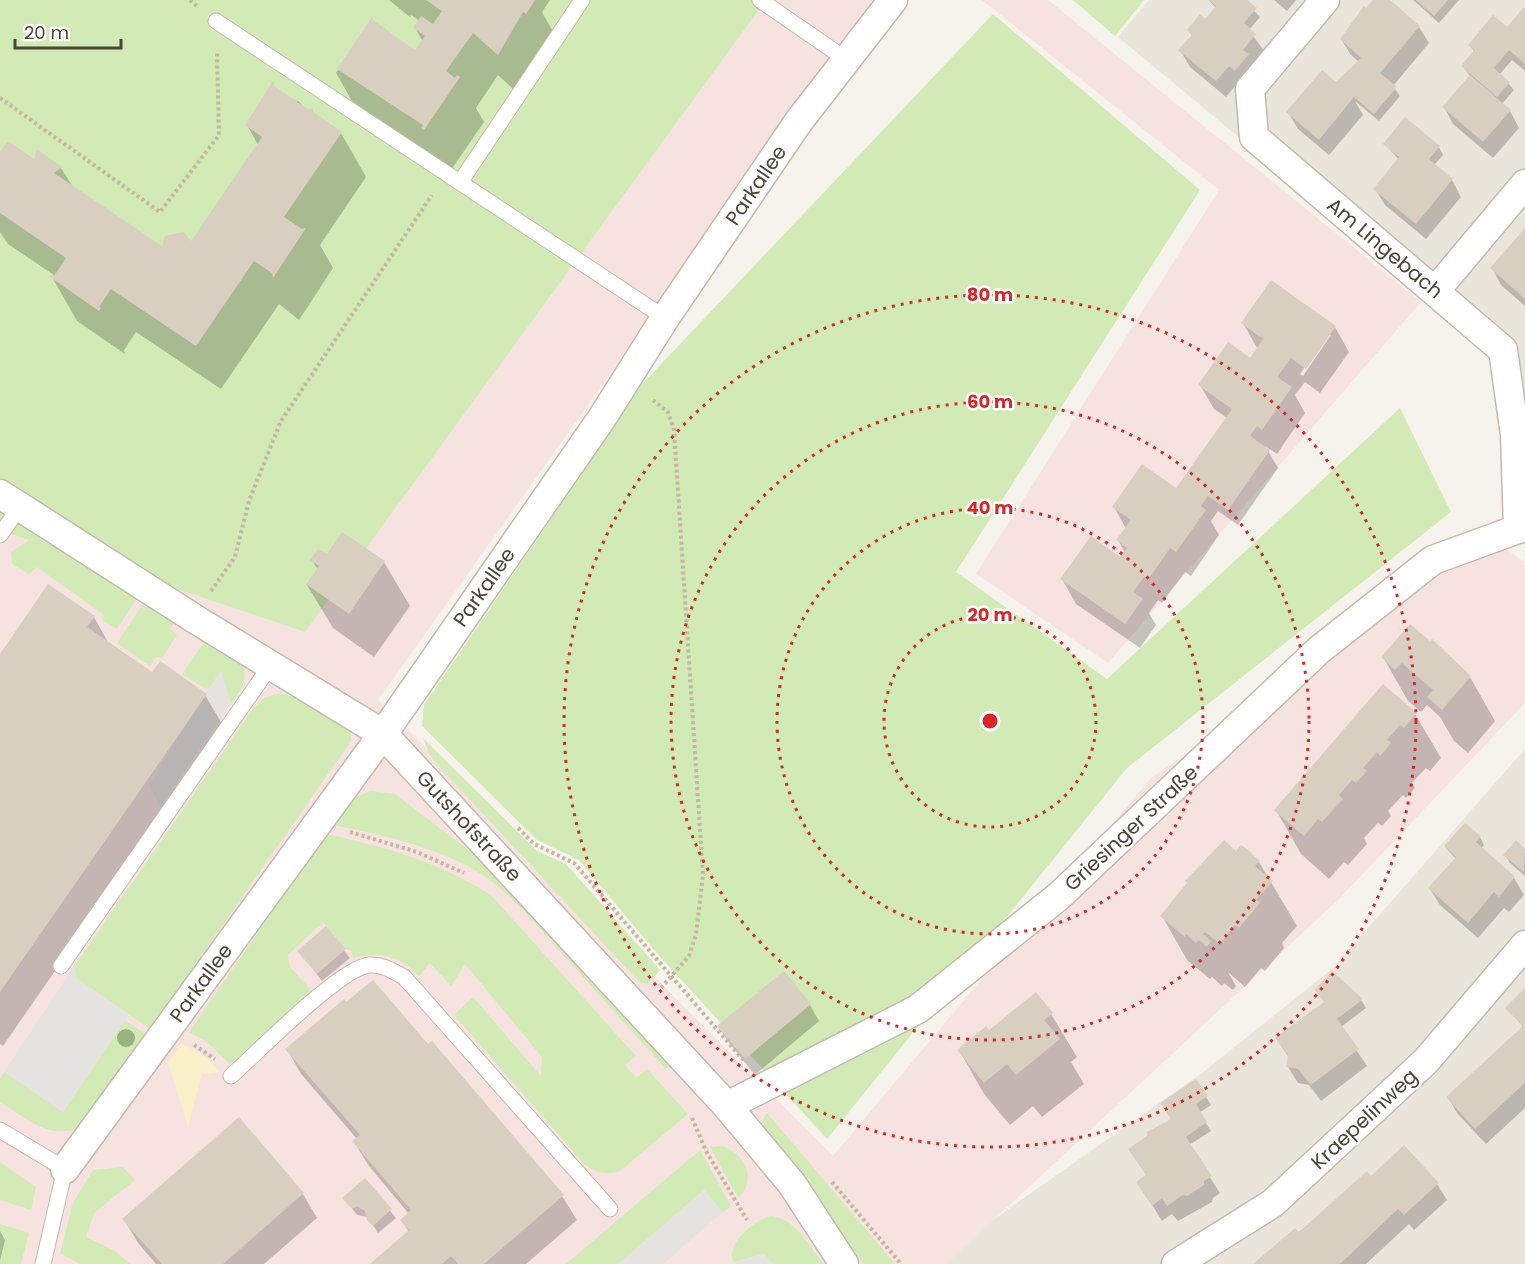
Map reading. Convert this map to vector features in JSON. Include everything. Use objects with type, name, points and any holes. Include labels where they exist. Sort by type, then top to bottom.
[{"type":"street","name":"Parkallee","points":[[66,1169],[383,734],[799,121],[893,0]]},
{"type":"street","name":"Am Lingebach","points":[[1325,0],[1250,89],[1254,137],[1436,290],[1503,350],[1515,435],[1522,532]]},
{"type":"street","points":[[1436,290],[1525,184]]},
{"type":"street","name":"Gutshofstraße","points":[[10,501],[383,734],[727,1106],[792,1184],[844,1264]]},
{"type":"street","name":"Griesinger Straße","points":[[727,1106],[918,1009],[1059,896],[1328,643],[1433,560],[1522,532]]},
{"type":"street","name":"Kraepelinweg","points":[[1176,1264],[1273,1203],[1426,1061],[1525,945]]},
{"type":"lane","points":[[461,181],[582,0]]},
{"type":"lane","points":[[760,0],[847,60]]},
{"type":"lane","points":[[216,21],[447,171],[665,318]]},
{"type":"lane","points":[[0,535],[10,501]]},
{"type":"lane","points":[[61,966],[272,665]]},
{"type":"lane","points":[[231,1076],[336,982],[368,965],[387,968],[404,977],[610,1209]]},
{"type":"lane","points":[[0,1130],[66,1169],[43,1264]]},
{"type":"path","points":[[0,98],[160,212],[219,135],[216,21],[190,0]]},
{"type":"path","points":[[208,596],[235,557],[249,501],[281,421],[447,171]]},
{"type":"path","points":[[628,376],[668,412],[674,430],[703,875],[696,934],[689,956],[640,1011]]},
{"type":"path","points":[[510,820],[534,844],[574,863],[752,1071],[755,1092]]},
{"type":"path","points":[[317,824],[417,852],[474,878]]},
{"type":"path","points":[[185,1040],[213,1056],[218,1063]]},
{"type":"path","points":[[688,1108],[706,1151],[747,1220]]},
{"type":"shaded area","points":[[0,0],[876,0],[378,700],[833,1156],[1150,779],[1480,547],[1506,549],[1525,562],[1525,703],[1340,898],[946,1264],[0,1264]]},
{"type":"shaded area","points":[[982,0],[1048,0],[1421,302],[1108,663],[976,574],[1219,190]]},
{"type":"shaded area","points":[[1149,0],[1525,0],[1525,484],[1496,357],[1330,213],[1118,37]]},
{"type":"shaded area","points":[[221,670],[231,704],[160,807],[149,784]]},
{"type":"shaded area","points":[[1525,749],[1525,1264],[930,1264],[1202,1073],[1332,969]]},
{"type":"shaded area","points":[[75,965],[76,978],[129,1014],[63,1112],[4,1072]]},
{"type":"shaded area","points":[[704,1190],[723,1212],[663,1264],[618,1264]]},
{"type":"shaded area","points":[[764,1254],[773,1264],[731,1264],[733,1262]]},
{"type":"green space","points":[[0,0],[766,0],[305,632],[73,554],[138,597],[117,629],[102,620],[104,615],[37,567],[29,574],[12,564],[11,552],[29,540],[0,530]]},
{"type":"green space","points":[[1073,0],[1144,0],[1115,36]]},
{"type":"green space","points":[[993,14],[1200,190],[956,572],[1107,679],[1400,408],[1451,512],[1127,768],[827,1139],[655,951],[579,860],[537,840],[422,726],[424,705],[588,465],[625,402]]},
{"type":"green space","points":[[149,602],[177,619],[170,629],[177,635],[162,658],[156,657],[150,666],[117,643],[143,604],[146,607]]},
{"type":"green space","points":[[207,638],[243,662],[243,684],[231,704],[221,671],[208,690],[182,674]]},
{"type":"green space","points":[[279,693],[297,698],[346,727],[351,733],[351,741],[150,1029],[76,978],[75,965],[253,709],[264,698]]},
{"type":"green space","points":[[423,738],[537,851],[566,864],[660,970],[648,984],[639,982],[437,764],[429,754]]},
{"type":"green space","points":[[370,791],[395,794],[475,855],[674,1064],[666,1069],[533,920],[494,883],[464,864],[416,845],[333,825],[350,800]]},
{"type":"green space","points":[[326,834],[431,864],[491,895],[636,1056],[625,1065],[636,1078],[647,1069],[688,1114],[620,1171],[606,1173],[589,1168],[454,1015],[473,997],[541,1076],[542,1057],[465,964],[451,986],[430,963],[419,976],[404,963],[388,956],[372,955],[353,958],[351,950],[346,949],[323,922],[288,955],[290,967],[313,992],[230,1064],[207,1042],[189,1032]]},
{"type":"green space","points":[[125,1020],[145,1034],[85,1123],[74,1129],[52,1131],[31,1122],[0,1102],[0,1078],[4,1072],[63,1112]]},
{"type":"green space","points":[[767,1113],[895,1264],[864,1264],[764,1132],[763,1119]]},
{"type":"green space","points":[[722,1146],[737,1155],[746,1168],[747,1183],[738,1198],[710,1147]]},
{"type":"green space","points":[[700,1150],[731,1206],[723,1212],[704,1190],[618,1264],[566,1264]]},
{"type":"green space","points":[[0,1162],[36,1187],[31,1210],[0,1200]]},
{"type":"green space","points":[[123,1167],[135,1180],[94,1213],[86,1237],[115,1251],[130,1264],[80,1264],[60,1253],[73,1203],[93,1170]]},
{"type":"green space","points":[[771,1216],[780,1218],[795,1227],[823,1264],[773,1264],[764,1254],[733,1262],[732,1255],[737,1240],[757,1222]]},
{"type":"green space","points":[[0,1224],[29,1233],[21,1264],[0,1264]]},
{"type":"sand","points":[[181,1043],[209,1059],[220,1072],[202,1074],[188,1127],[168,1062]]},
{"type":"building","points":[[426,0],[535,0],[526,14],[523,12],[498,55],[473,33],[446,71],[455,78],[457,75],[460,77],[424,130],[421,128],[423,125],[337,69],[372,17],[374,21],[415,50],[425,36],[413,28],[421,16],[433,24],[442,11]]},
{"type":"building","points":[[1209,0],[1247,0],[1257,8],[1244,23],[1256,34],[1243,50],[1249,54],[1235,71],[1229,66],[1216,81],[1178,50],[1192,35],[1187,30],[1200,14],[1205,19],[1216,6]]},
{"type":"building","points":[[1373,0],[1390,0],[1420,26],[1380,73],[1397,87],[1374,114],[1354,97],[1319,140],[1286,112],[1322,70],[1336,82],[1361,58],[1340,39],[1364,6],[1366,8]]},
{"type":"building","points":[[1416,0],[1448,0],[1434,16]]},
{"type":"building","points":[[1525,6],[1525,64],[1509,50],[1494,68],[1510,82],[1497,97],[1461,66],[1474,50],[1468,45],[1493,15],[1507,27]]},
{"type":"building","points":[[1470,75],[1511,110],[1483,142],[1442,107]]},
{"type":"building","points":[[273,81],[275,83],[273,85],[295,100],[299,99],[297,102],[309,110],[313,109],[312,111],[342,132],[284,217],[302,229],[306,228],[273,278],[272,273],[254,261],[196,346],[111,289],[99,307],[101,308],[99,311],[50,277],[54,276],[66,258],[0,213],[0,152],[8,141],[34,159],[37,149],[62,167],[54,173],[162,246],[165,236],[184,232],[191,241],[262,137],[245,125]]},
{"type":"building","points":[[1405,117],[1440,146],[1429,159],[1453,179],[1416,224],[1373,189],[1399,157],[1383,144]]},
{"type":"building","points":[[1525,228],[1525,299],[1490,268]]},
{"type":"building","points":[[1271,280],[1336,326],[1306,369],[1291,358],[1277,377],[1292,387],[1262,430],[1257,426],[1250,436],[1270,450],[1228,510],[1208,496],[1201,506],[1206,510],[1176,552],[1170,548],[1148,580],[1144,577],[1133,592],[1143,599],[1125,624],[1060,579],[1091,536],[1120,557],[1127,548],[1116,540],[1131,520],[1112,507],[1142,464],[1176,488],[1232,409],[1198,385],[1228,342],[1250,358],[1263,339],[1241,323]]},
{"type":"building","points":[[342,532],[385,561],[349,614],[306,584],[319,566],[310,560],[318,549],[327,554]]},
{"type":"building","points":[[48,584],[95,616],[87,627],[152,672],[160,661],[207,694],[0,992],[0,654]]},
{"type":"building","points":[[1410,624],[1430,641],[1432,639],[1471,676],[1442,710],[1427,697],[1433,690],[1402,663],[1395,670],[1381,657]]},
{"type":"building","points":[[1383,684],[1417,713],[1404,728],[1400,725],[1387,740],[1391,743],[1380,756],[1377,752],[1363,768],[1367,771],[1356,783],[1352,780],[1339,795],[1343,799],[1322,822],[1318,819],[1304,836],[1274,810]]},
{"type":"building","points":[[1465,823],[1481,836],[1476,842],[1515,877],[1499,897],[1494,892],[1468,923],[1428,888],[1456,857],[1444,846]]},
{"type":"building","points":[[1224,840],[1236,851],[1241,845],[1247,849],[1260,861],[1255,866],[1273,881],[1256,900],[1260,903],[1239,928],[1235,925],[1220,944],[1205,932],[1203,934],[1211,941],[1207,947],[1199,940],[1196,943],[1186,934],[1185,937],[1160,916],[1187,883],[1185,881]]},
{"type":"building","points":[[1516,840],[1525,849],[1524,872],[1503,855]]},
{"type":"building","points":[[326,926],[346,949],[317,974],[297,951]]},
{"type":"building","points":[[784,971],[811,1004],[745,1059],[717,1026]]},
{"type":"building","points":[[1332,971],[1363,999],[1337,1019],[1359,1049],[1311,1085],[1298,1069],[1286,1067],[1288,1055],[1275,1038],[1324,1002],[1315,990]]},
{"type":"building","points":[[373,980],[428,1044],[432,1041],[564,1195],[484,1264],[458,1264],[451,1256],[442,1264],[370,1264],[409,1230],[400,1220],[411,1210],[352,1141],[360,1135],[285,1049],[344,999],[346,1002]]},
{"type":"building","points":[[1525,988],[1525,1083],[1475,1129],[1446,1097],[1523,1026],[1505,1008]]},
{"type":"building","points":[[1036,992],[1053,1013],[1044,1020],[1060,1039],[1016,1075],[1007,1064],[984,1083],[957,1050],[986,1026],[989,1030]]},
{"type":"building","points":[[1196,1079],[1208,1096],[1196,1104],[1207,1122],[1186,1137],[1212,1176],[1204,1181],[1204,1185],[1167,1206],[1162,1198],[1152,1206],[1136,1182],[1146,1175],[1128,1149],[1147,1136],[1147,1132],[1171,1119],[1160,1103]]},
{"type":"building","points":[[239,1117],[304,1193],[223,1264],[162,1264],[122,1219]]},
{"type":"building","points":[[1404,1145],[1439,1183],[1404,1215],[1398,1209],[1340,1264],[1253,1264],[1295,1228],[1299,1232],[1367,1171],[1371,1176]]},
{"type":"building","points":[[365,1178],[392,1209],[373,1226],[367,1220],[365,1211],[358,1207],[351,1208],[342,1198]]}]
